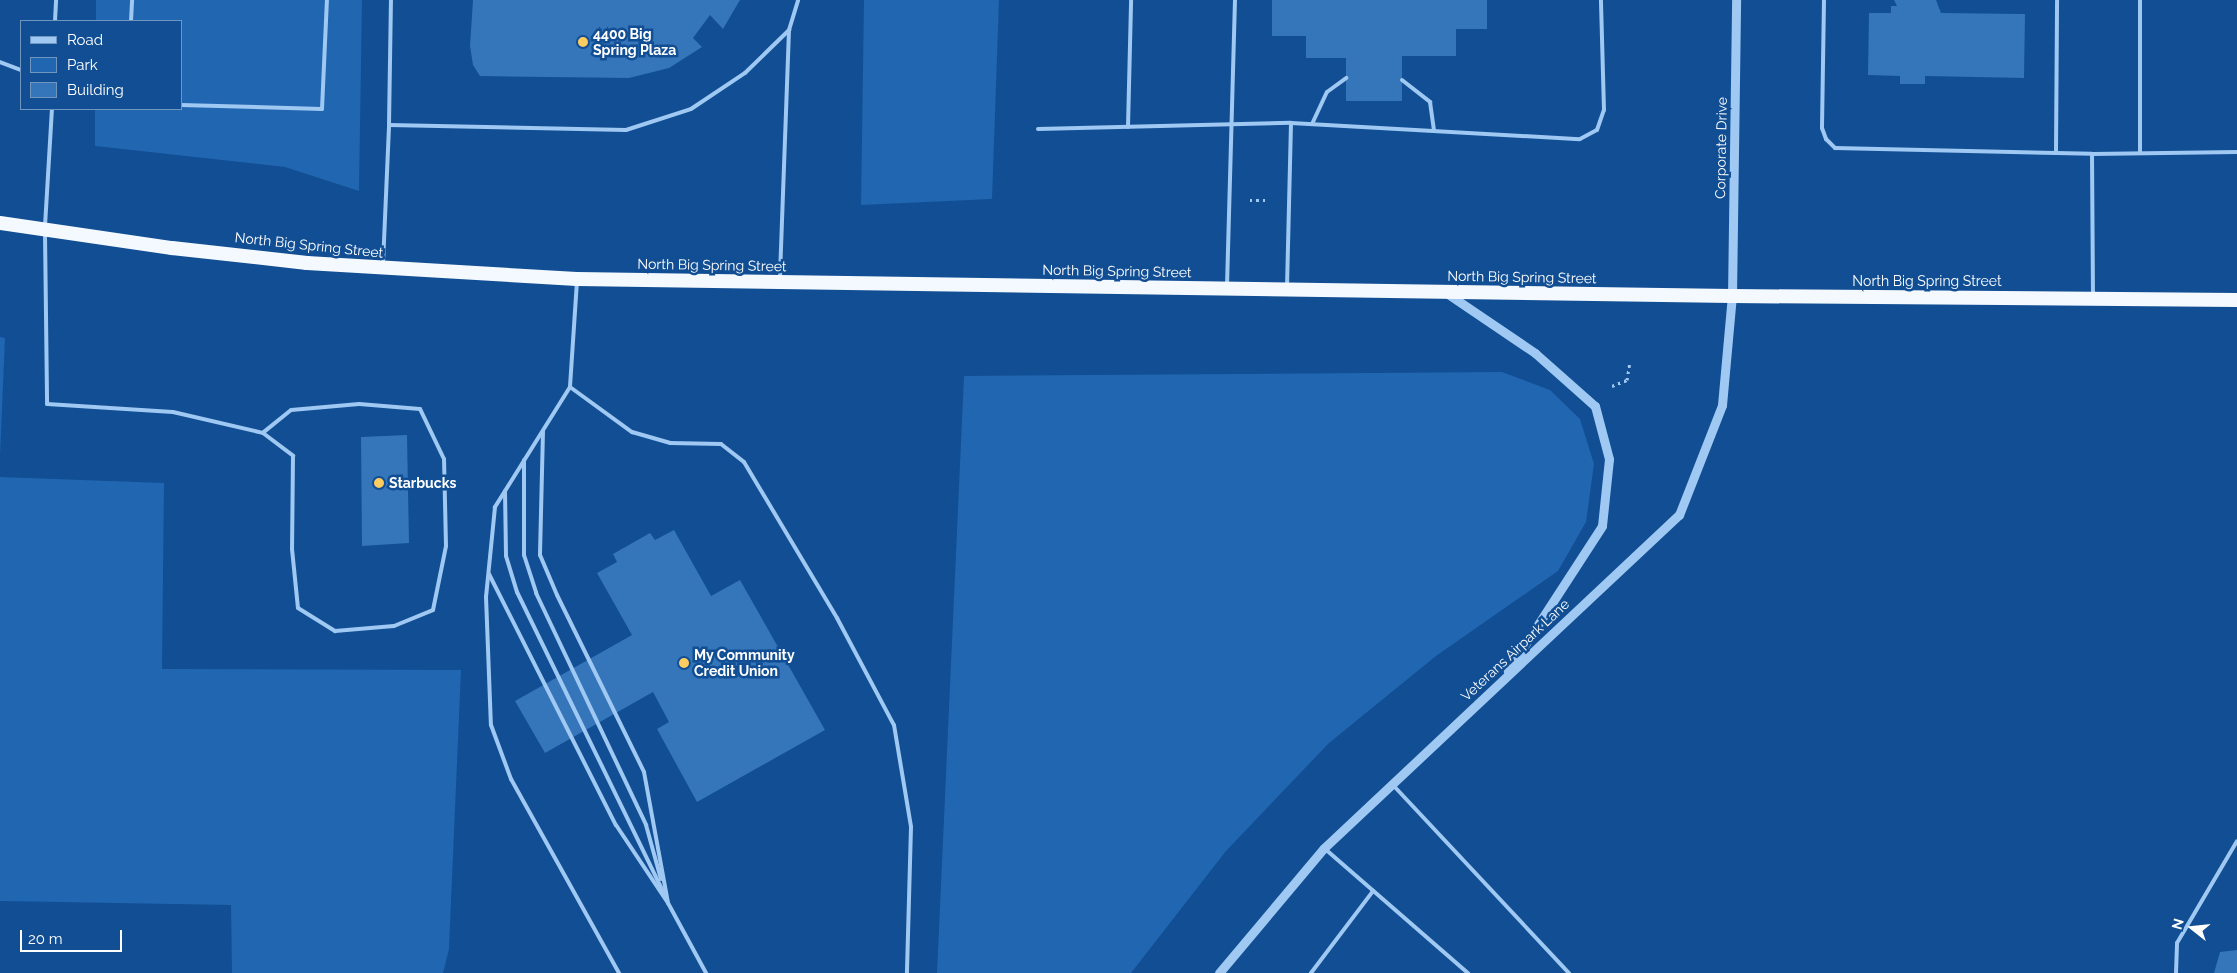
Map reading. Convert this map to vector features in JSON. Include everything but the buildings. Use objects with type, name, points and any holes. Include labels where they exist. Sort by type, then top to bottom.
[{"type":"highway","name":"North Big Spring Street","points":[[0,223],[172,248],[383,269],[577,278],[780,283],[1732,296],[2237,300]]},
{"type":"street","name":"Corporate Drive","points":[[1732,296],[1736,0]]},
{"type":"street","points":[[1444,292],[1535,352],[1595,406],[1609,459],[1602,526],[1499,684]]},
{"type":"street","name":"Veterans Airpark Lane","points":[[1219,973],[1324,848],[1679,515],[1722,405],[1732,296]]},
{"type":"lane","points":[[56,0],[56,20]]},
{"type":"lane","points":[[131,20],[132,0]]},
{"type":"lane","points":[[182,105],[322,109],[327,0]]},
{"type":"lane","points":[[383,269],[391,0]]},
{"type":"lane","points":[[780,283],[789,30],[798,0]]},
{"type":"lane","points":[[1128,127],[1131,0]]},
{"type":"lane","points":[[1227,288],[1235,0]]},
{"type":"lane","points":[[1038,129],[1291,123],[1580,139],[1597,130],[1604,110],[1601,0]]},
{"type":"lane","points":[[1824,0],[1822,128],[1826,139],[1835,148],[2092,154],[2237,152]]},
{"type":"lane","points":[[2056,0],[2056,153]]},
{"type":"lane","points":[[2140,0],[2140,153]]},
{"type":"lane","points":[[388,125],[626,130],[692,109],[746,73],[789,30]]},
{"type":"lane","points":[[0,62],[20,70]]},
{"type":"lane","points":[[1312,124],[1327,92],[1346,78]]},
{"type":"lane","points":[[1402,80],[1430,102],[1434,131]]},
{"type":"lane","points":[[52,110],[45,230],[47,404],[173,412],[263,432],[293,456],[292,549],[298,608],[335,631],[394,626],[433,610],[446,546],[444,459],[420,409],[359,404],[291,410],[263,432]]},
{"type":"lane","points":[[1287,289],[1291,123]]},
{"type":"lane","points":[[2092,154],[2093,299]]},
{"type":"lane","points":[[577,278],[570,388],[524,458],[495,507],[486,597],[491,725],[511,778],[619,973]]},
{"type":"lane","points":[[570,388],[632,432],[670,443],[721,444],[744,462],[837,618],[894,724],[911,827],[907,973]]},
{"type":"lane","points":[[543,429],[540,555],[557,595],[644,772],[668,903]]},
{"type":"lane","points":[[524,458],[524,555],[533,584],[646,825],[668,903]]},
{"type":"lane","points":[[506,489],[506,556],[517,592],[668,903],[706,973]]},
{"type":"lane","points":[[489,574],[616,825],[668,903]]},
{"type":"lane","points":[[1392,784],[1569,973]]},
{"type":"lane","points":[[2176,973],[2177,943],[2237,841]]},
{"type":"lane","points":[[1324,848],[1468,973]]},
{"type":"lane","points":[[1311,973],[1373,890]]},
{"type":"path","points":[[1245,200],[1267,200]]},
{"type":"path","points":[[1612,386],[1627,380],[1630,362]]},
{"type":"green space","points":[[96,0],[362,0],[359,191],[285,167],[95,146],[95,110],[182,110],[182,20],[96,20]]},
{"type":"green space","points":[[864,0],[999,0],[992,199],[861,205]]},
{"type":"green space","points":[[0,337],[5,338],[0,456]]},
{"type":"green space","points":[[1502,372],[1550,390],[1580,419],[1594,464],[1586,522],[1558,571],[1436,656],[1329,743],[1226,851],[1131,973],[937,973],[964,376]]},
{"type":"green space","points":[[0,477],[164,483],[162,669],[461,670],[449,949],[443,973],[232,973],[231,905],[0,901]]},
{"type":"place","name":"4400 Big Spring Plaza","points":[[583,42]]},
{"type":"place","name":"Starbucks","points":[[379,483]]},
{"type":"place","name":"My Community Credit Union","points":[[684,663]]}]
